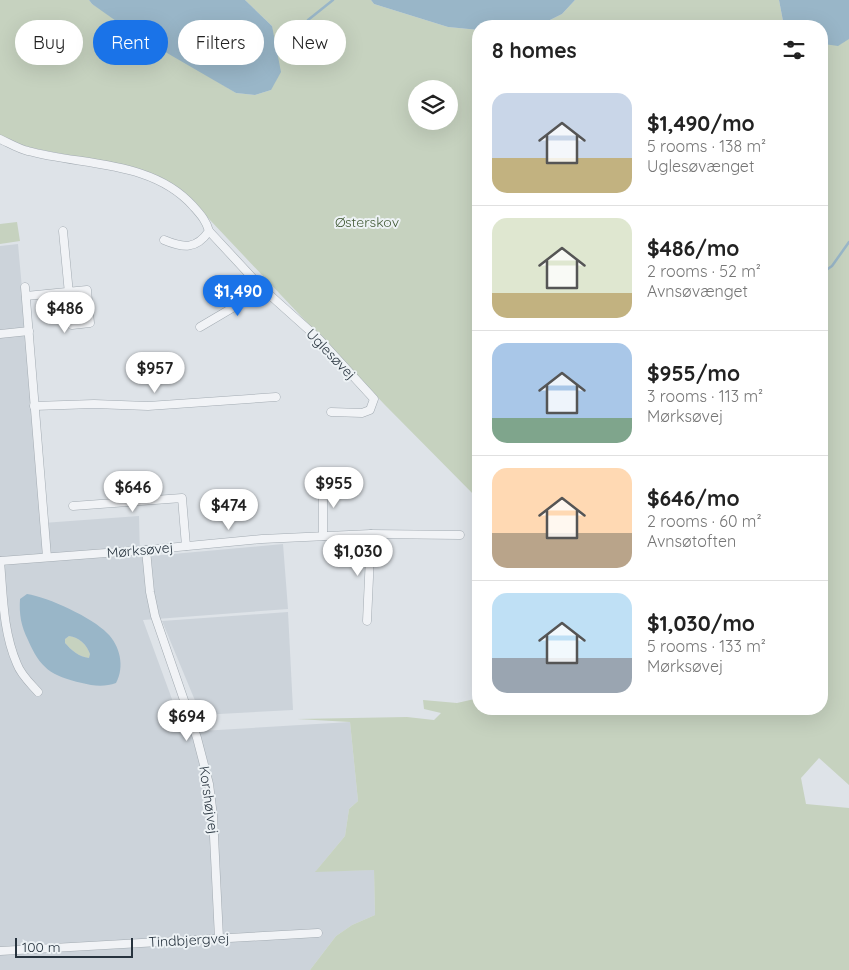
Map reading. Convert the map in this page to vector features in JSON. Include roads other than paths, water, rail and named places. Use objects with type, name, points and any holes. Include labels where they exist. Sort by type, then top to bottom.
[{"type":"street","name":"Uglesøvej","points":[[0,139],[27,151],[118,167],[146,175],[176,190],[207,222],[209,231],[262,288],[319,339],[374,399],[370,410],[362,413],[331,412]]},
{"type":"street","points":[[46,557],[26,292],[69,292],[87,290],[90,323],[72,325],[69,292],[63,231]]},
{"type":"street","points":[[164,240],[176,245],[189,247],[202,241],[209,231]]},
{"type":"street","points":[[200,327],[256,294],[262,288]]},
{"type":"street","points":[[0,334],[28,331]]},
{"type":"street","points":[[34,406],[102,404],[148,406],[276,396]]},
{"type":"street","points":[[313,483],[334,483]]},
{"type":"street","points":[[323,483],[323,536]]},
{"type":"street","points":[[73,506],[182,498],[186,546]]},
{"type":"street","points":[[367,621],[371,534]]},
{"type":"street","name":"Mørksøvej","points":[[38,692],[24,677],[17,665],[8,637],[0,561],[262,539],[371,534],[460,535]]},
{"type":"street","name":"Korshøjvej","points":[[146,550],[150,592],[155,616],[197,738],[209,784],[213,816],[219,938]]},
{"type":"street","name":"Tindbjergvej","points":[[0,951],[318,933]]},
{"type":"water","points":[[89,0],[245,0],[272,26],[274,65],[280,65],[281,72],[271,90],[255,95],[236,93],[188,65],[264,65],[264,20],[178,20],[178,59],[168,54],[168,20],[115,20]]},
{"type":"water","points":[[371,0],[575,0],[562,14],[550,20],[472,20],[472,29],[448,27],[374,4]]},
{"type":"water","points":[[779,0],[849,0],[849,39],[838,46],[828,45],[828,20],[783,20]]},
{"type":"water","points":[[27,594],[46,599],[92,621],[107,633],[115,644],[120,656],[119,677],[116,683],[103,686],[86,684],[54,674],[42,664],[32,650],[24,630],[21,620],[20,599]],"holes":[[[69,636],[85,645],[90,654],[89,658],[76,653],[65,643],[65,639]]]},
{"type":"waterway","points":[[308,20],[333,0]]},
{"type":"waterway","points":[[828,269],[849,242]]},
{"type":"park label","name":"Østerskov","points":[[367,222]]}]
